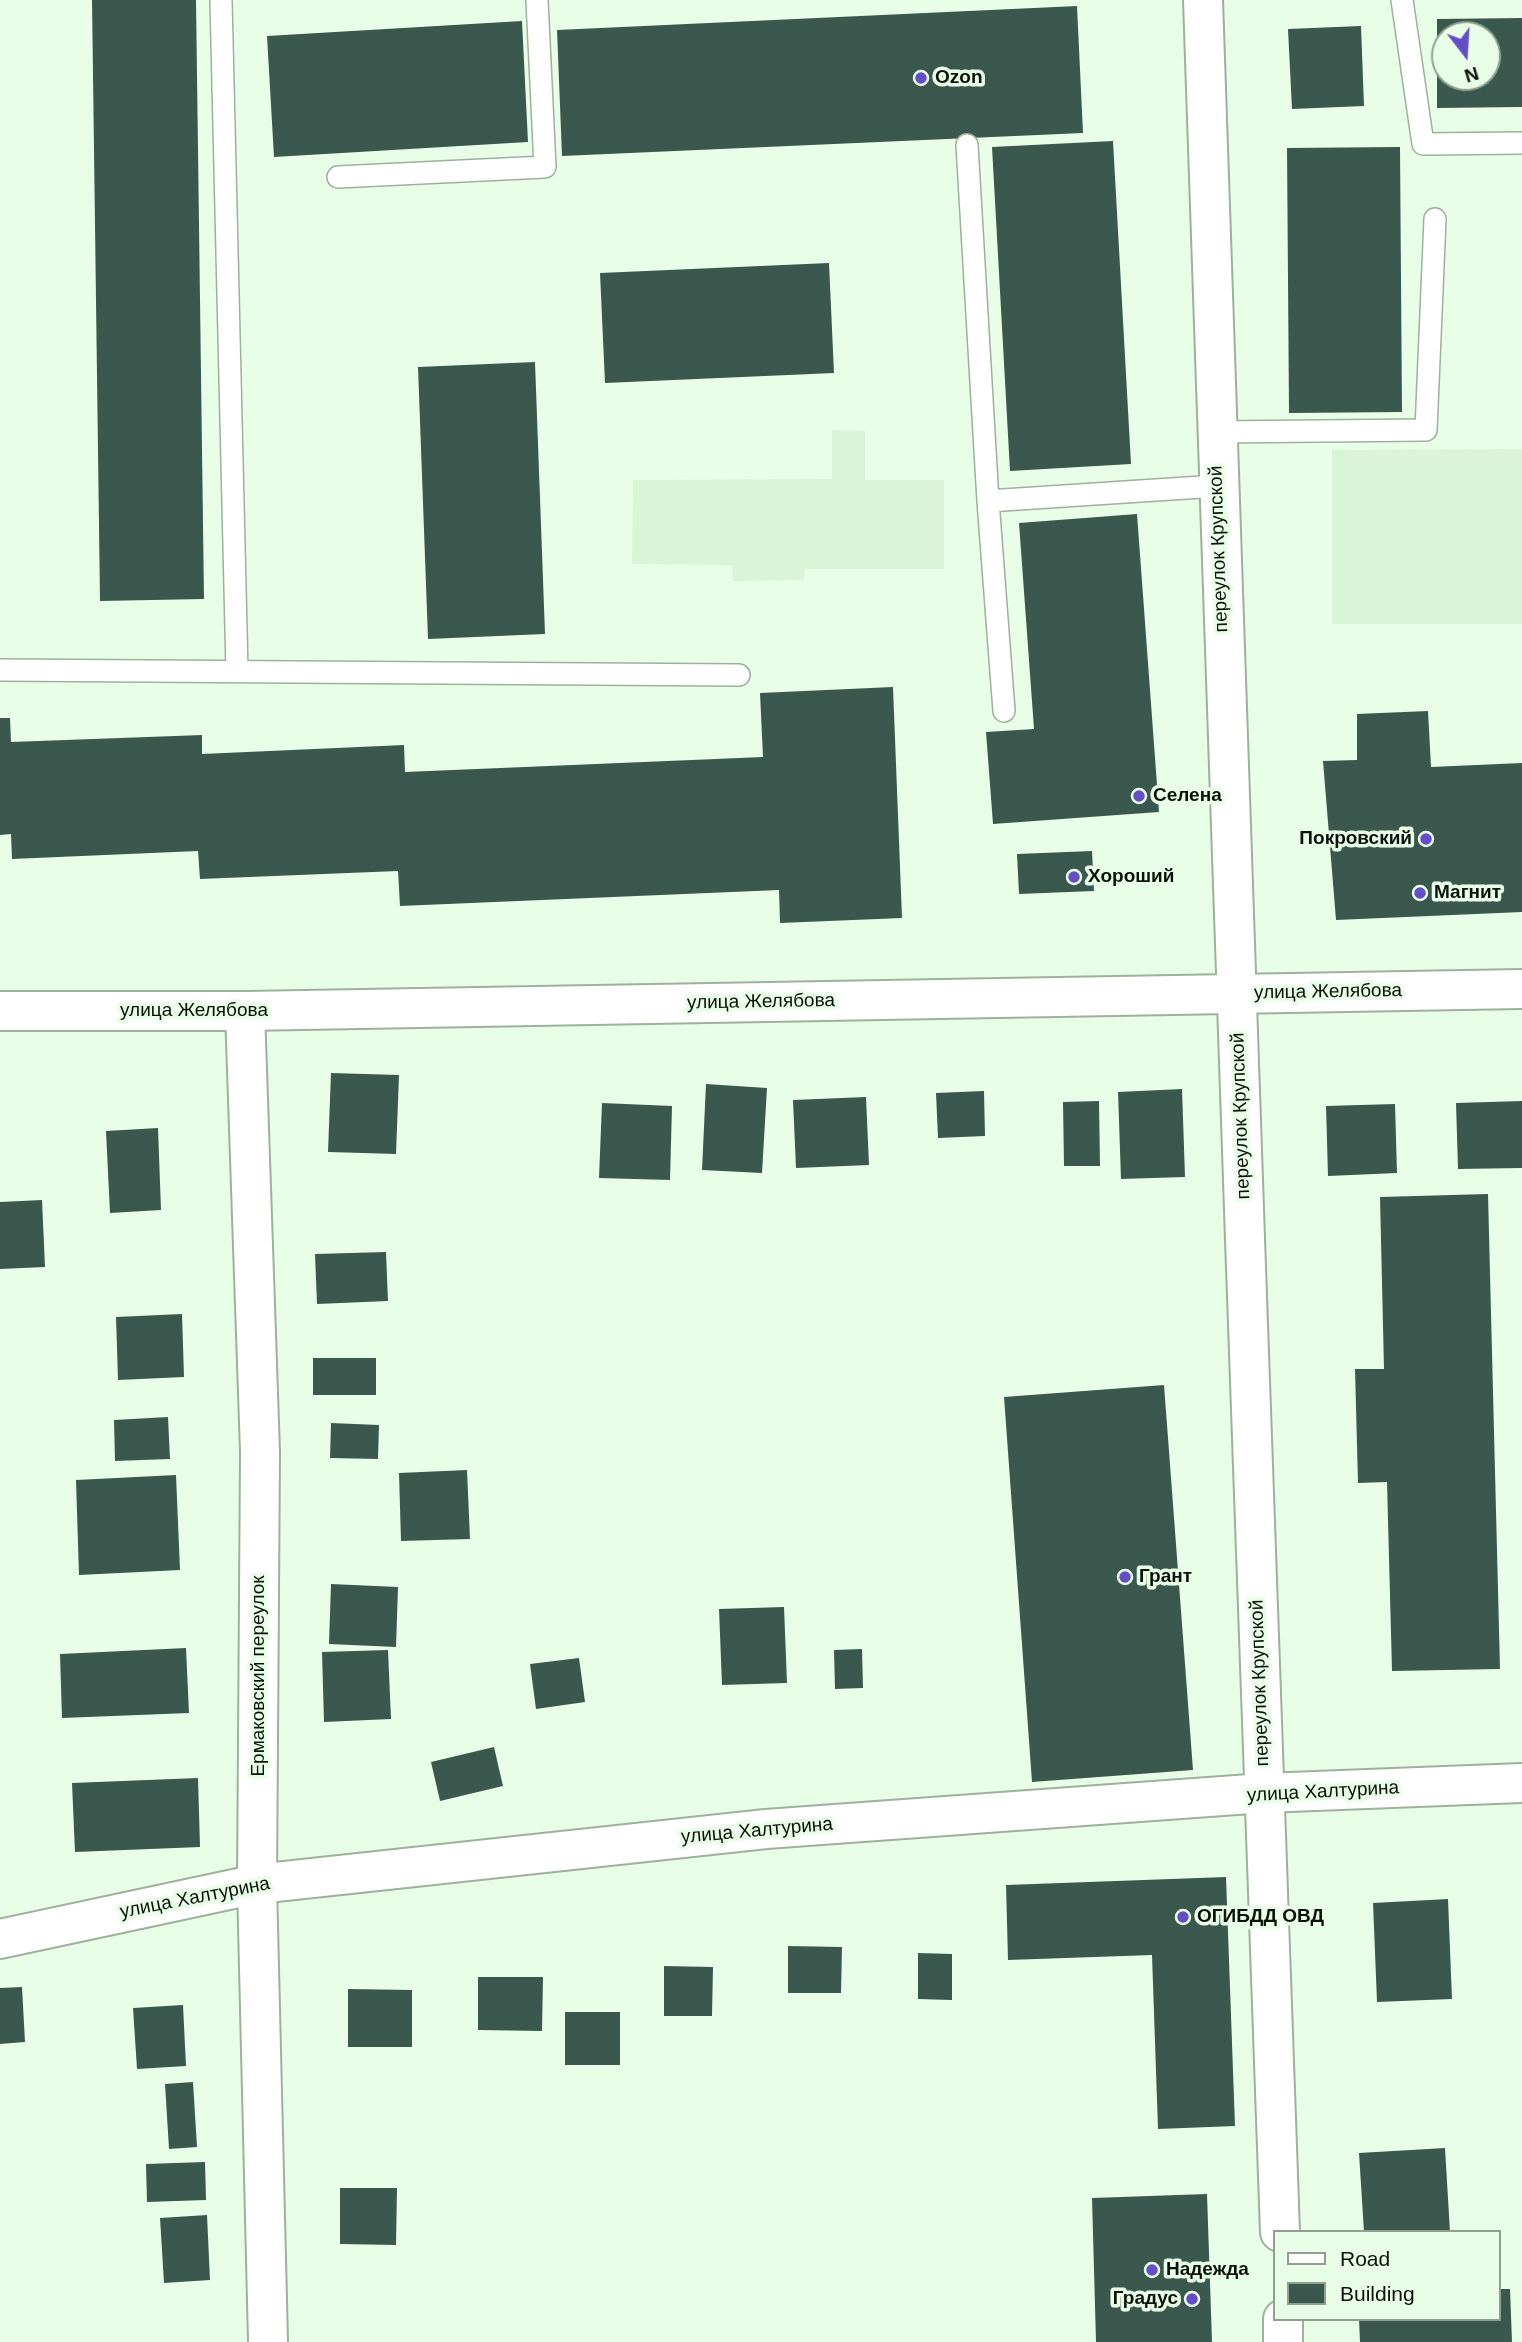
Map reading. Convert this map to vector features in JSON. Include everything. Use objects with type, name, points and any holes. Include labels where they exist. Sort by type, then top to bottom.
[{"type":"street","name":"переулок Крупской","points":[[1203,0],[1215,432],[1280,2230]]},
{"type":"street","name":"улица Желябова","points":[[0,1011],[245,1011],[1522,989]]},
{"type":"street","name":"Ермаковский переулок","points":[[245,1011],[260,1452],[257,1884],[268,2342]]},
{"type":"street","name":"улица Халтурина","points":[[0,1939],[257,1884],[766,1829],[1264,1794],[1522,1783]]},
{"type":"street","points":[[1283,2321],[1283,2342]]},
{"type":"lane","points":[[221,0],[237,671]]},
{"type":"lane","points":[[338,177],[545,167],[537,0]]},
{"type":"lane","points":[[1402,0],[1423,144],[1522,143]]},
{"type":"lane","points":[[967,145],[988,501],[1004,711]]},
{"type":"lane","points":[[1215,432],[1426,429],[1435,219]]},
{"type":"lane","points":[[988,501],[1217,486]]},
{"type":"lane","points":[[0,670],[739,675]]},
{"type":"shaded area","points":[[832,430],[865,431],[865,480],[944,480],[944,569],[805,569],[804,580],[733,581],[732,565],[632,564],[633,480],[832,479]]},
{"type":"shaded area","points":[[1522,449],[1522,624],[1332,624],[1332,450]]},
{"type":"building","points":[[92,0],[196,0],[204,599],[100,601]]},
{"type":"building","points":[[1077,6],[1083,133],[562,156],[557,30]]},
{"type":"building","points":[[1522,18],[1522,107],[1437,108],[1437,91],[1501,91],[1501,21],[1437,21]]},
{"type":"building","points":[[522,21],[528,142],[274,157],[267,36]]},
{"type":"building","points":[[1361,26],[1364,106],[1292,109],[1288,29]]},
{"type":"building","points":[[1113,141],[1131,464],[1010,471],[992,147]]},
{"type":"building","points":[[1400,147],[1402,412],[1289,413],[1287,148]]},
{"type":"building","points":[[829,263],[834,373],[605,383],[600,273]]},
{"type":"building","points":[[535,362],[545,634],[428,639],[418,367]]},
{"type":"building","points":[[1137,514],[1159,812],[993,824],[986,732],[1034,729],[1019,523]]},
{"type":"building","points":[[893,687],[902,918],[780,923],[779,890],[400,906],[398,871],[200,879],[198,851],[12,859],[11,834],[0,835],[0,718],[10,718],[11,742],[202,735],[202,754],[404,745],[405,772],[763,757],[760,693]]},
{"type":"building","name":"Покровский","points":[[1428,711],[1431,767],[1522,763],[1522,912],[1336,920],[1323,761],[1357,760],[1357,714]]},
{"type":"building","points":[[1092,851],[1094,891],[1019,894],[1017,854]]},
{"type":"building","points":[[331,1073],[399,1075],[396,1154],[328,1152]]},
{"type":"building","points":[[706,1084],[767,1088],[762,1173],[702,1170]]},
{"type":"building","points":[[1182,1089],[1185,1177],[1121,1179],[1118,1092]]},
{"type":"building","points":[[984,1091],[985,1136],[938,1138],[936,1093]]},
{"type":"building","points":[[866,1097],[869,1165],[796,1168],[793,1100]]},
{"type":"building","points":[[1099,1101],[1100,1166],[1064,1166],[1063,1102]]},
{"type":"building","points":[[1522,1101],[1522,1168],[1458,1169],[1456,1103]]},
{"type":"building","points":[[602,1103],[672,1106],[670,1180],[599,1178]]},
{"type":"building","points":[[1395,1104],[1397,1173],[1328,1176],[1326,1106]]},
{"type":"building","points":[[158,1128],[161,1210],[110,1213],[106,1131]]},
{"type":"building","points":[[1488,1194],[1500,1669],[1392,1671],[1387,1482],[1358,1483],[1355,1369],[1384,1369],[1380,1197]]},
{"type":"building","points":[[42,1200],[45,1267],[0,1269],[0,1202]]},
{"type":"building","points":[[386,1252],[388,1301],[317,1304],[315,1254]]},
{"type":"building","points":[[182,1314],[184,1377],[118,1380],[116,1317]]},
{"type":"building","points":[[313,1358],[376,1358],[376,1395],[313,1395]]},
{"type":"building","points":[[1164,1385],[1193,1770],[1032,1782],[1004,1397]]},
{"type":"building","points":[[168,1417],[170,1459],[115,1461],[114,1420]]},
{"type":"building","points":[[331,1423],[379,1425],[378,1459],[330,1458]]},
{"type":"building","points":[[467,1470],[470,1539],[401,1541],[399,1473]]},
{"type":"building","points":[[176,1475],[180,1570],[79,1575],[76,1480]]},
{"type":"building","points":[[331,1584],[398,1587],[396,1647],[329,1644]]},
{"type":"building","points":[[784,1607],[787,1683],[722,1685],[719,1609]]},
{"type":"building","points":[[186,1648],[189,1713],[62,1718],[60,1654]]},
{"type":"building","points":[[862,1649],[863,1688],[835,1689],[834,1650]]},
{"type":"building","points":[[388,1650],[391,1719],[324,1722],[322,1652]]},
{"type":"building","points":[[579,1658],[585,1702],[536,1709],[530,1664]]},
{"type":"building","points":[[494,1747],[503,1786],[440,1801],[431,1762]]},
{"type":"building","points":[[198,1778],[200,1847],[75,1852],[72,1783]]},
{"type":"building","points":[[1226,1877],[1235,2126],[1158,2129],[1152,1955],[1008,1960],[1006,1885]]},
{"type":"building","points":[[1448,1899],[1452,1999],[1377,2002],[1373,1903]]},
{"type":"building","points":[[788,1946],[842,1947],[841,1993],[788,1993]]},
{"type":"building","points":[[918,1953],[952,1954],[952,2000],[918,1999]]},
{"type":"building","points":[[664,1966],[713,1967],[712,2016],[664,2016]]},
{"type":"building","points":[[478,1977],[543,1977],[542,2031],[478,2030]]},
{"type":"building","points":[[22,1987],[25,2042],[0,2044],[0,1988]]},
{"type":"building","points":[[348,1989],[412,1990],[412,2047],[348,2047]]},
{"type":"building","points":[[183,2005],[186,2066],[137,2069],[133,2008]]},
{"type":"building","points":[[565,2012],[620,2012],[620,2065],[565,2065]]},
{"type":"building","points":[[193,2082],[197,2147],[169,2149],[165,2084]]},
{"type":"building","points":[[1445,2148],[1450,2230],[1364,2230],[1359,2153]]},
{"type":"building","points":[[205,2162],[206,2200],[147,2202],[146,2164]]},
{"type":"building","points":[[340,2188],[397,2188],[396,2245],[340,2244]]},
{"type":"building","name":"Надежда","points":[[1207,2194],[1212,2342],[1096,2342],[1092,2198]]},
{"type":"building","points":[[207,2215],[210,2280],[164,2283],[160,2218]]},
{"type":"building","points":[[1501,2289],[1510,2289],[1512,2342],[1360,2342],[1359,2321],[1501,2321]]},
{"type":"place","name":"Ozon","points":[[921,78]]},
{"type":"place","name":"Селена","points":[[1139,796]]},
{"type":"place","name":"Покровский","points":[[1426,839]]},
{"type":"place","name":"Хороший","points":[[1074,877]]},
{"type":"place","name":"Магнит","points":[[1420,893]]},
{"type":"place","name":"Грант","points":[[1125,1577]]},
{"type":"place","name":"ОГИБДД ОВД","points":[[1183,1917]]},
{"type":"place","name":"Надежда","points":[[1152,2270]]},
{"type":"place","name":"Градус","points":[[1192,2299]]}]
